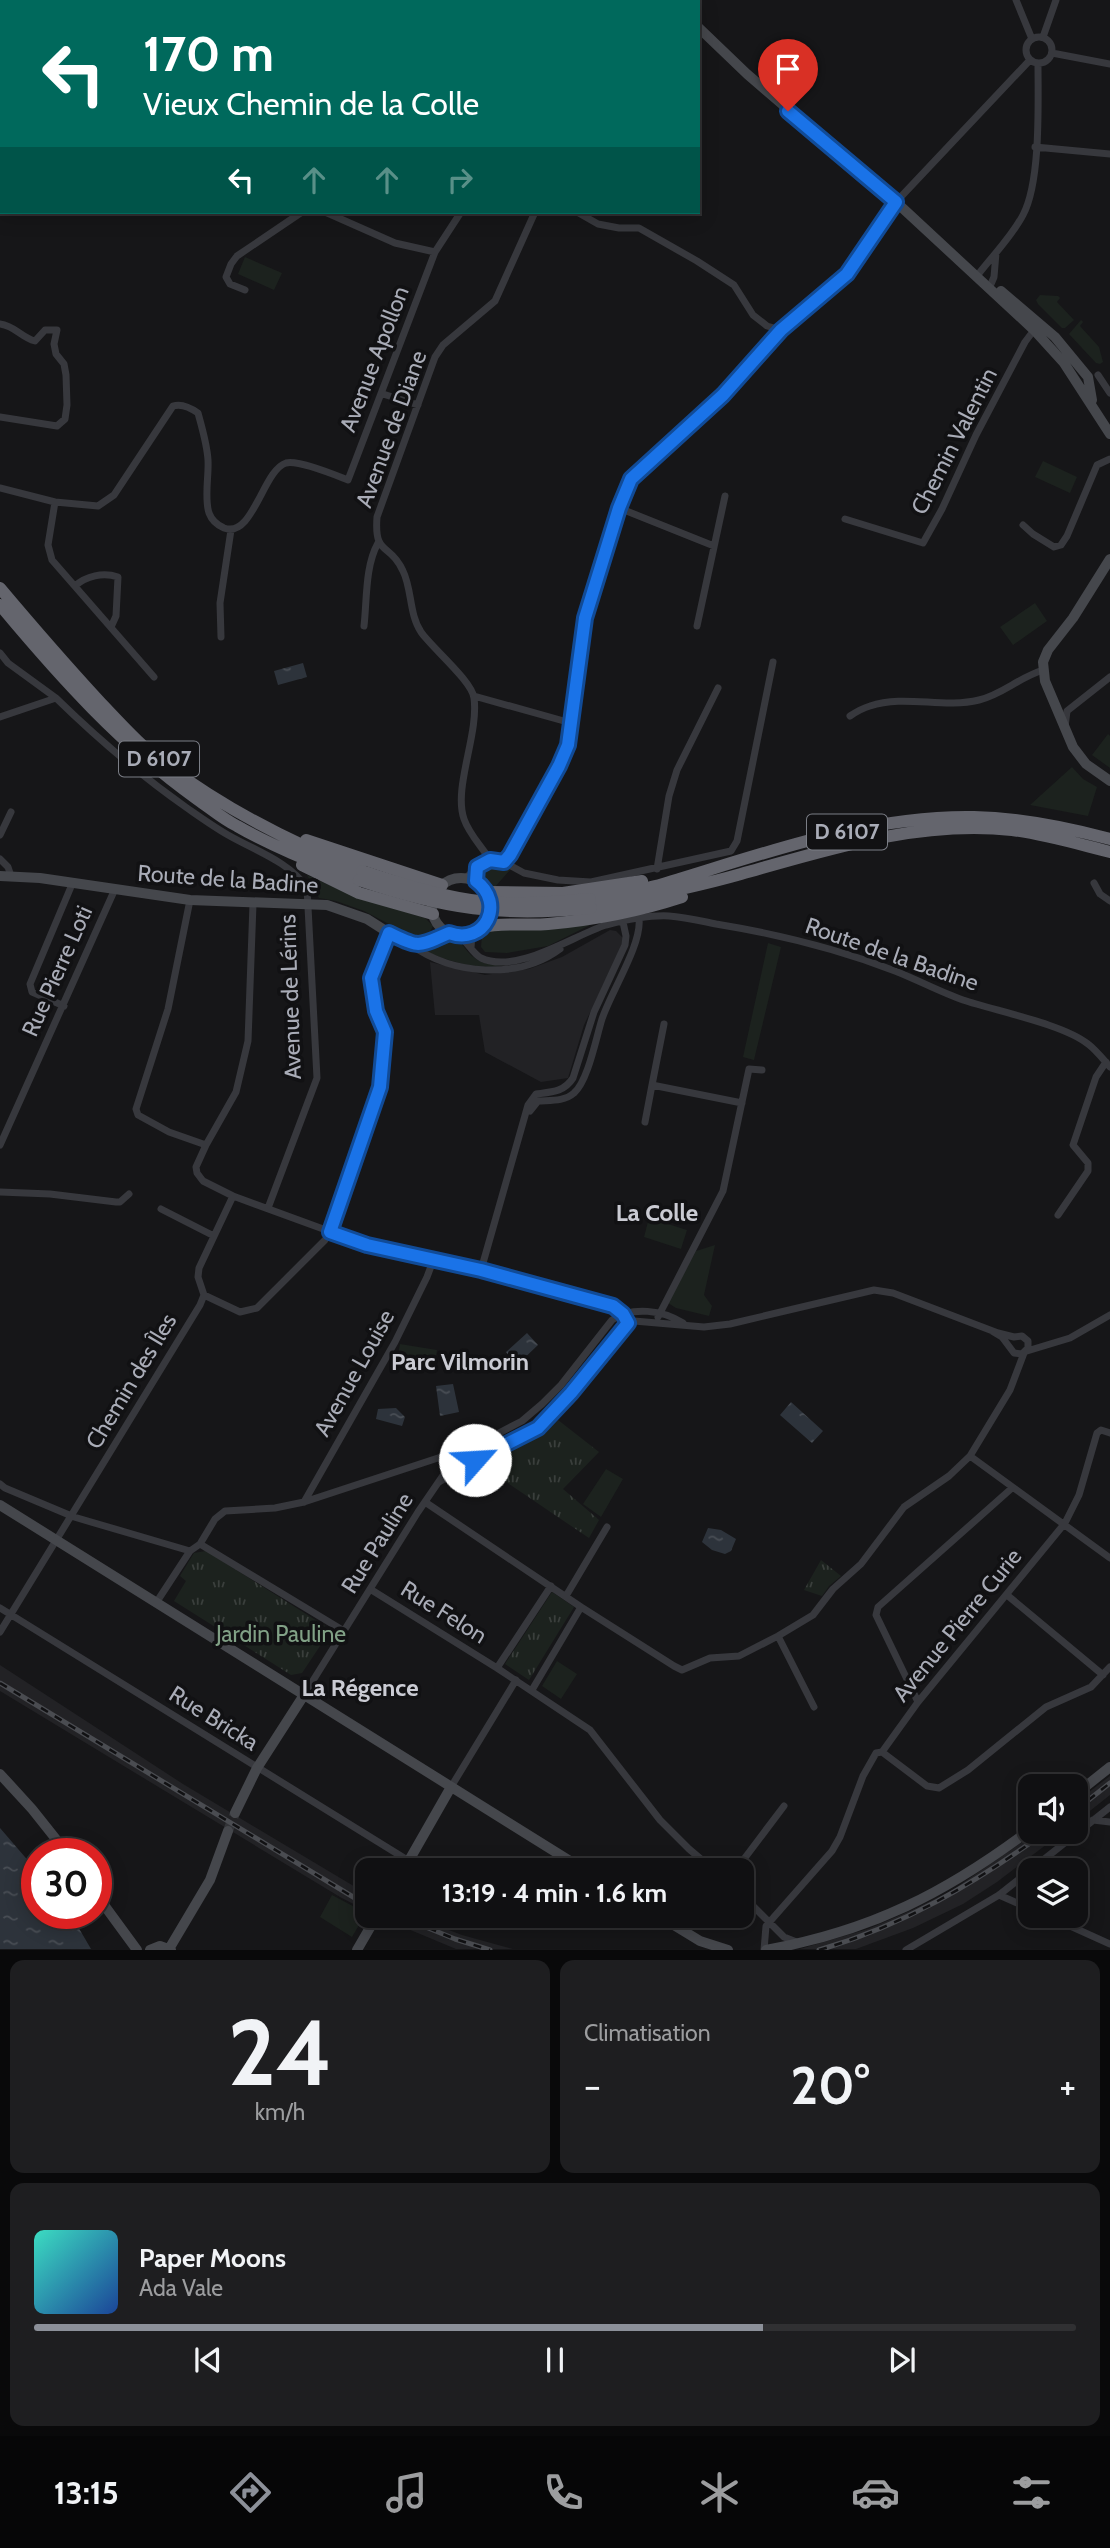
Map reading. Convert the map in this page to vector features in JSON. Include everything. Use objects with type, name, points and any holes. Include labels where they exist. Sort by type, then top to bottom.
[{"type":"highway","name":"D 6107","points":[[0,588],[125,729],[238,820]]},
{"type":"highway","name":"D 6107","points":[[0,606],[52,668],[118,736],[163,775],[238,820],[317,853],[360,875],[421,890],[486,902],[590,904],[664,894],[870,839],[936,830],[1012,830],[1062,839],[1110,852]]},
{"type":"highway","name":"D 6107","points":[[590,904],[660,885],[732,861],[867,827],[933,818],[1010,819],[1063,827],[1110,839]]},
{"type":"highway","points":[[238,820],[442,885]]},
{"type":"highway","points":[[238,820],[311,870],[359,893],[433,914]]},
{"type":"highway","points":[[487,892],[563,893],[646,880],[732,861]]},
{"type":"highway","points":[[477,931],[493,925],[551,924],[615,914],[693,894],[739,874]]},
{"type":"street","points":[[1016,0],[1032,38]]},
{"type":"street","points":[[1043,37],[1056,0]]},
{"type":"street","points":[[700,29],[769,94],[896,202],[976,276],[1097,374],[1110,393]]},
{"type":"street","points":[[1032,38],[1043,37]]},
{"type":"street","points":[[1030,60],[1038,63],[1048,59],[1052,52],[1051,45],[1043,37]]},
{"type":"street","points":[[1030,60],[1026,48],[1032,38]]},
{"type":"street","points":[[1052,52],[1110,64]]},
{"type":"street","points":[[504,862],[559,766],[568,745],[585,618],[619,508],[631,479],[723,395],[781,330],[847,274],[896,202],[1030,60]]},
{"type":"street","points":[[976,276],[1017,223],[1031,192],[1038,63]]},
{"type":"street","points":[[1035,147],[1110,154]]},
{"type":"street","points":[[245,290],[230,284],[226,277],[231,264],[237,256],[299,214]]},
{"type":"street","points":[[330,214],[396,243],[435,253]]},
{"type":"street","name":"Avenue Apollon","points":[[231,530],[247,520],[276,471],[285,463],[295,463],[348,480],[435,253],[460,214]]},
{"type":"street","name":"Avenue de Diane","points":[[474,696],[420,630],[404,572],[376,536],[377,517],[435,357],[443,345],[495,302],[534,214]]},
{"type":"street","points":[[580,214],[598,224],[639,228],[697,261],[734,285],[753,315],[767,326],[781,330]]},
{"type":"street","points":[[989,285],[994,277],[996,252]]},
{"type":"street","points":[[0,324],[11,326],[35,341],[45,330],[57,330],[54,344],[56,354],[64,364],[67,405],[65,419],[57,426],[0,417]]},
{"type":"street","points":[[1037,327],[1065,363],[1110,434]]},
{"type":"street","name":"Chemin Valentin","points":[[845,519],[923,543],[1025,342],[1037,327]]},
{"type":"street","points":[[1065,363],[1082,382],[1097,374]]},
{"type":"street","points":[[1094,406],[1097,374]]},
{"type":"street","points":[[383,394],[418,405]]},
{"type":"street","points":[[0,488],[55,502],[98,506],[108,500],[173,406],[188,407],[198,413],[208,458],[209,512],[214,522],[231,530],[220,603],[221,637]]},
{"type":"street","points":[[1023,526],[1054,547],[1061,545],[1072,525],[1090,477],[1097,466],[1110,459]]},
{"type":"street","points":[[1101,463],[1110,467]]},
{"type":"street","points":[[697,626],[725,496]]},
{"type":"street","points":[[55,502],[48,545],[52,559],[154,677]]},
{"type":"street","points":[[619,508],[714,546]]},
{"type":"street","points":[[364,626],[370,569],[374,551],[379,543]]},
{"type":"street","points":[[1110,559],[1073,618],[1048,650],[1043,662],[1045,681],[1080,757],[1110,781]]},
{"type":"street","points":[[75,586],[83,578],[109,574],[118,577],[116,616],[111,626]]},
{"type":"street","name":"Avenue de Lérins","points":[[0,653],[8,663],[56,698],[108,748],[225,834],[299,876],[307,888],[317,1078],[268,1208]]},
{"type":"street","points":[[471,880],[477,867],[490,860],[504,862],[524,873],[558,880],[591,882],[731,851],[773,662]]},
{"type":"street","points":[[850,716],[870,706],[901,700],[936,703],[977,701],[1000,693],[1018,679],[1043,670]]},
{"type":"street","points":[[1065,728],[1067,711],[1110,677]]},
{"type":"street","points":[[657,869],[669,796],[677,771],[718,688]]},
{"type":"street","points":[[490,860],[467,826],[462,809],[461,792],[470,752],[474,696],[571,723]]},
{"type":"street","points":[[0,717],[56,698]]},
{"type":"street","points":[[0,835],[11,812]]},
{"type":"street","points":[[0,859],[8,867],[5,876]]},
{"type":"street","name":"Route de la Badine","points":[[5,876],[73,882],[190,900],[253,904],[306,903],[345,910],[367,919],[425,954],[453,965],[497,971],[519,968],[547,958],[568,943]]},
{"type":"street","points":[[454,935],[440,926],[433,914],[433,898],[442,885],[458,878],[471,880],[487,892],[491,911],[477,931],[471,948]]},
{"type":"street","points":[[64,1006],[32,992],[30,984],[73,882]]},
{"type":"street","points":[[1094,883],[1100,894],[1110,901]]},
{"type":"street","name":"Rue Pierre Loti","points":[[0,1145],[115,889]]},
{"type":"street","points":[[190,900],[168,1009],[136,1109],[138,1115],[154,1125],[206,1144]]},
{"type":"street","points":[[253,904],[248,1041],[236,1092],[196,1167],[203,1181],[233,1196],[367,1245],[481,1270],[613,1306],[623,1314],[628,1323],[658,1318]]},
{"type":"street","name":"Route de la Badine","points":[[454,935],[467,941],[484,959],[504,961],[529,957],[606,925],[639,919],[670,916],[730,926],[824,947],[961,999],[1069,1033],[1087,1044],[1108,1064]]},
{"type":"street","points":[[525,1121],[538,1101],[568,1098],[576,1092],[583,1079],[603,1015],[638,936],[639,919]]},
{"type":"street","points":[[481,1270],[532,1097],[536,1094],[557,1092],[573,1078],[594,1012],[625,945],[623,922]]},
{"type":"street","points":[[435,939],[440,926]]},
{"type":"street","points":[[404,941],[425,945],[435,939],[477,931]]},
{"type":"street","points":[[233,1196],[199,1268],[198,1277],[204,1295],[240,1312],[257,1308],[330,1232],[380,1087],[385,1032],[376,1011],[371,978],[389,933]]},
{"type":"street","points":[[594,1012],[603,1015]]},
{"type":"street","points":[[645,1122],[664,1024]]},
{"type":"street","points":[[1058,1215],[1088,1171],[1088,1163],[1073,1145],[1096,1077],[1108,1064]]},
{"type":"street","points":[[658,1318],[723,1191],[749,1069],[762,1070]]},
{"type":"street","points":[[652,1085],[742,1103]]},
{"type":"street","points":[[0,1192],[50,1194],[116,1202],[129,1194]]},
{"type":"street","points":[[161,1209],[214,1236]]},
{"type":"street","name":"Avenue Louise","points":[[304,1502],[395,1342],[433,1261]]},
{"type":"street","points":[[425,1502],[674,1667],[682,1670],[710,1658],[739,1656],[813,1615],[833,1589],[861,1564],[904,1507],[948,1476],[970,1456],[994,1419],[1026,1349],[1022,1336],[1002,1336],[893,1293],[874,1290],[737,1323],[704,1327],[636,1311],[612,1320],[561,1385],[522,1421],[468,1448],[453,1460]]},
{"type":"street","name":"Chemin des Îles","points":[[0,1632],[204,1295]]},
{"type":"street","points":[[1012,1349],[1026,1349],[1070,1338],[1108,1318]]},
{"type":"street","name":"Rue Pauline","points":[[439,1482],[538,1428],[628,1323]]},
{"type":"street","points":[[1002,1336],[1012,1349],[1018,1371]]},
{"type":"street","points":[[1012,1349],[1014,1337]]},
{"type":"street","points":[[542,1404],[552,1414]]},
{"type":"street","name":"Avenue Pierre Curie","points":[[770,1922],[841,1837],[873,1756],[882,1752],[918,1702],[1065,1523],[1079,1495],[1097,1433],[1101,1430],[1110,1433]]},
{"type":"street","points":[[468,1448],[475,1460]]},
{"type":"street","points":[[970,1456],[1109,1554]]},
{"type":"street","points":[[156,1603],[190,1550],[200,1544],[215,1519],[225,1511],[275,1508],[304,1502],[441,1457],[464,1467]]},
{"type":"street","name":"Rue Pauline","points":[[304,1695],[453,1460]]},
{"type":"street","points":[[0,1484],[71,1516],[190,1550]]},
{"type":"street","points":[[918,1702],[876,1615],[878,1607],[1012,1488]]},
{"type":"street","points":[[0,1505],[565,1858]]},
{"type":"street","points":[[566,1597],[607,1527]]},
{"type":"street","points":[[200,1544],[344,1631]]},
{"type":"street","points":[[497,1668],[551,1586]]},
{"type":"street","name":"Rue Felon","points":[[370,1589],[532,1690],[590,1730],[660,1820],[700,1858]]},
{"type":"street","points":[[1007,1595],[1103,1675]]},
{"type":"street","points":[[532,1690],[581,1607]]},
{"type":"street","name":"Rue Bricka","points":[[0,1608],[404,1858]]},
{"type":"street","points":[[778,1636],[814,1707]]},
{"type":"street","points":[[882,1752],[921,1782],[932,1788],[939,1788],[968,1770],[1045,1707],[1091,1687],[1110,1667]]},
{"type":"street","points":[[411,1858],[516,1680]]},
{"type":"street","points":[[235,1813],[257,1768],[304,1695]]},
{"type":"street","points":[[1088,1784],[1110,1767]]},
{"type":"street","points":[[0,1774],[55,1838]]},
{"type":"street","points":[[745,1858],[784,1807]]},
{"type":"street","points":[[906,1950],[999,1895],[1110,1807]]},
{"type":"street","points":[[1094,1821],[1110,1822]]},
{"type":"street","points":[[150,1950],[160,1946],[170,1949],[210,1880],[228,1830]]},
{"type":"street","points":[[770,1922],[766,1926],[765,1950],[859,1926],[917,1903],[987,1861],[1018,1838]]},
{"type":"street","points":[[999,1895],[1018,1903]]},
{"type":"street","points":[[754,1907],[784,1937],[799,1943]]},
{"type":"street","points":[[112,1916],[137,1950]]},
{"type":"street","points":[[357,1950],[370,1928]]},
{"type":"street","points":[[679,1928],[700,1941],[728,1950]]},
{"type":"street","points":[[1075,1928],[1110,1944]]},
{"type":"shaded area","points":[[610,930],[616,931],[625,940],[584,1025],[568,1078],[541,1082],[485,1052],[479,1015],[435,1015],[430,962],[485,975],[529,969],[562,957]]},
{"type":"shaded area","points":[[0,1665],[183,1784],[355,1887],[355,1905],[340,1897],[0,1691]]},
{"type":"shaded area","points":[[1110,1776],[1110,1795],[1088,1812],[1088,1793]]},
{"type":"shaded area","points":[[1020,1844],[1047,1844],[1029,1858],[1018,1858],[1018,1866],[963,1904],[913,1928],[856,1949],[800,1949],[868,1929],[951,1891]]},
{"type":"shaded area","points":[[406,1928],[444,1928],[513,1949],[456,1949]]},
{"type":"green space","points":[[245,257],[282,273],[274,290],[238,274]]},
{"type":"green space","points":[[1040,295],[1058,296],[1060,298],[1057,302],[1074,320],[1062,328],[1038,304],[1036,300]]},
{"type":"green space","points":[[1081,320],[1083,322],[1080,326],[1099,347],[1103,362],[1100,364],[1069,334]]},
{"type":"green space","points":[[1043,461],[1077,477],[1070,493],[1035,477]]},
{"type":"green space","points":[[1035,603],[1047,621],[1013,645],[1000,627]]},
{"type":"green space","points":[[1108,734],[1110,736],[1110,768],[1092,755]]},
{"type":"green space","points":[[1072,767],[1083,779],[1097,787],[1088,816],[1030,805]]},
{"type":"green space","points":[[494,865],[511,869],[494,888],[486,885],[482,877],[483,871]]},
{"type":"green space","points":[[307,875],[354,896],[425,918],[433,926],[430,932],[421,937],[410,935],[364,911],[319,898]]},
{"type":"green space","points":[[592,924],[548,946],[507,953],[485,952],[481,947],[482,936],[490,931]]},
{"type":"green space","points":[[449,937],[480,961],[506,966],[464,964],[425,951]]},
{"type":"green space","points":[[768,943],[781,947],[754,1060],[743,1057]]},
{"type":"green space","points":[[649,1218],[687,1230],[681,1249],[644,1237]]},
{"type":"green space","points":[[715,1245],[704,1295],[712,1306],[709,1316],[676,1308],[668,1303],[696,1251]]},
{"type":"green space","points":[[400,1344],[437,1350],[434,1368],[397,1361]]},
{"type":"green space","points":[[558,1420],[599,1452],[563,1489],[599,1520],[589,1538],[481,1465],[545,1433]]},
{"type":"green space","points":[[606,1469],[623,1479],[601,1517],[583,1504]]},
{"type":"green space","name":"Jardin Pauline","points":[[206,1551],[325,1626],[328,1634],[302,1673],[291,1675],[174,1601],[186,1581],[180,1576],[194,1553]]},
{"type":"green space","points":[[821,1560],[841,1576],[822,1596],[804,1590]]},
{"type":"green space","points":[[552,1592],[574,1607],[529,1680],[505,1664]]},
{"type":"green space","points":[[557,1661],[577,1674],[561,1699],[542,1686]]},
{"type":"green space","points":[[332,1895],[355,1907],[355,1928],[357,1928],[352,1937],[320,1917]]},
{"type":"water","points":[[303,663],[307,677],[278,685],[274,671]]},
{"type":"water","points":[[527,1333],[538,1345],[517,1365],[506,1352]]},
{"type":"water","points":[[453,1384],[459,1412],[440,1416],[436,1386]]},
{"type":"water","points":[[791,1402],[823,1431],[812,1443],[780,1415]]},
{"type":"water","points":[[396,1408],[405,1417],[402,1426],[376,1419],[378,1409]]},
{"type":"water","points":[[708,1528],[721,1530],[736,1539],[731,1551],[725,1554],[712,1550],[702,1542]]},
{"type":"water","points":[[0,1828],[21,1852],[21,1929],[79,1929],[91,1949],[0,1949]]},
{"type":"tunnel","points":[[228,1831],[235,1813]]},
{"type":"railway","points":[[0,1683],[355,1898]]},
{"type":"railway","points":[[1088,1800],[1110,1783]]},
{"type":"railway","points":[[819,1950],[880,1928],[937,1901],[1028,1844]]},
{"type":"railway","points":[[428,1928],[490,1950]]},
{"type":"district","name":"La Colle","points":[[657,1213]]},
{"type":"district","name":"Parc Vilmorin","points":[[460,1362]]},
{"type":"district","name":"La Régence","points":[[360,1688]]},
{"type":"route","points":[[475,1460],[538,1428],[571,1393],[628,1323],[623,1314],[613,1306],[481,1270],[367,1245],[330,1232],[380,1087],[385,1032],[376,1011],[371,978],[389,933],[404,941],[425,945],[449,933],[466,936],[478,932],[488,920],[490,901],[487,892],[476,881],[477,867],[490,860],[504,862],[510,855],[568,745],[585,618],[619,508],[631,479],[723,395],[781,330],[847,274],[896,202],[788,111]]}]
